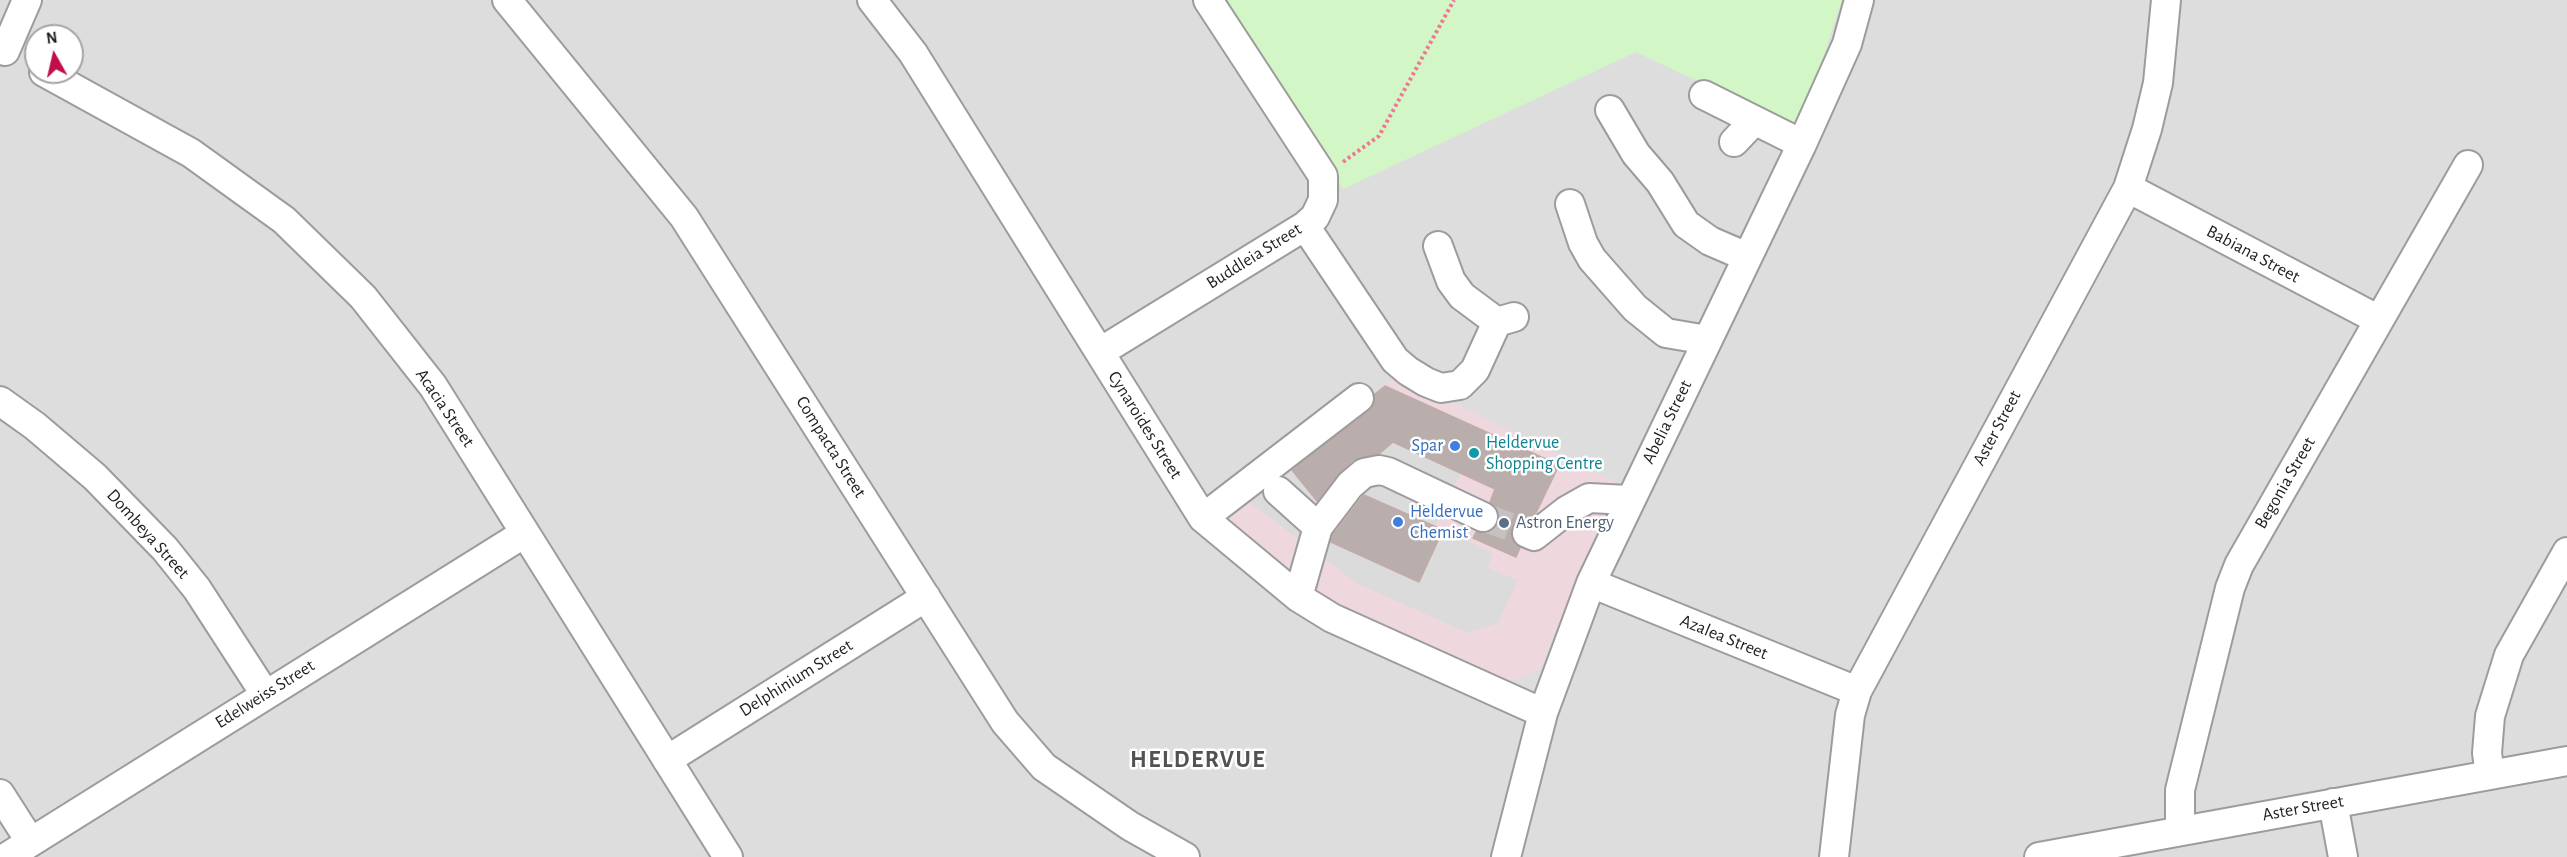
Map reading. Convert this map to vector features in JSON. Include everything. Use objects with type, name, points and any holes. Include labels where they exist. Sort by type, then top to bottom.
[{"type":"street","points":[[24,61],[3,49],[27,0]]},
{"type":"street","name":"Compacta Street","points":[[507,0],[684,217],[1005,722],[1038,760],[1130,826],[1185,857]]},
{"type":"street","name":"Cynaroides Street","points":[[872,0],[914,53],[1203,518],[1298,597],[1360,632],[1543,713]]},
{"type":"street","points":[[1208,0],[1323,176]]},
{"type":"street","name":"Abelia Street","points":[[1506,857],[1543,713],[1591,583],[1802,144],[1847,44],[1860,0]]},
{"type":"street","name":"Aster Street","points":[[1834,857],[1850,715],[1857,691],[2128,188],[2147,129],[2158,83],[2166,0]]},
{"type":"street","name":"Acacia Street","points":[[66,84],[191,153],[284,220],[363,297],[433,386],[728,857]]},
{"type":"street","points":[[1704,95],[1802,144]]},
{"type":"street","points":[[1610,110],[1636,154],[1660,182],[1686,224],[1710,242],[1747,257]]},
{"type":"street","points":[[1734,142],[1754,121]]},
{"type":"street","name":"Begonia Street","points":[[2180,831],[2180,790],[2230,588],[2248,549],[2468,165]]},
{"type":"street","name":"Buddleia Street","points":[[1100,352],[1305,226],[1314,217],[1323,200],[1323,176]]},
{"type":"street","name":"Babiana Street","points":[[2128,188],[2379,320]]},
{"type":"street","points":[[1570,204],[1583,243],[1592,260],[1635,308],[1666,333],[1707,340]]},
{"type":"street","points":[[1305,226],[1395,360],[1408,372],[1426,382],[1442,388],[1452,388],[1467,380],[1505,319],[1462,296],[1451,281],[1438,246]]},
{"type":"street","points":[[1203,518],[1359,398]]},
{"type":"street","name":"Dombeya Street","points":[[0,401],[35,426],[95,477],[165,549],[197,589],[265,694]]},
{"type":"street","points":[[1298,597],[1318,526],[1356,478],[1378,470],[1483,517]]},
{"type":"street","points":[[1278,491],[1318,526]]},
{"type":"street","points":[[1527,533],[1534,536],[1566,511],[1589,498],[1629,501]]},
{"type":"street","name":"Edelweiss Street","points":[[7,857],[525,533]]},
{"type":"street","points":[[2490,775],[2487,753],[2490,716],[2509,655],[2567,552]]},
{"type":"street","name":"Azalea Street","points":[[1591,583],[1857,691]]},
{"type":"street","name":"Delphinium Street","points":[[667,760],[926,597]]},
{"type":"street","name":"Aster Street","points":[[2039,857],[2567,761]]},
{"type":"street","points":[[0,794],[30,841]]},
{"type":"street","points":[[2333,802],[2343,857]]},
{"type":"path","points":[[1323,176],[1379,136],[1454,0]]},
{"type":"shaded area","points":[[0,0],[2567,0],[2567,857],[0,857]]},
{"type":"shaded area","points":[[1397,375],[1617,483],[1540,669],[1504,684],[1323,600],[1221,518]]},
{"type":"shaded area","points":[[1393,442],[1461,473],[1435,526],[1493,553],[1488,568],[1518,580],[1498,623],[1468,633],[1358,584],[1244,498],[1286,463],[1319,503]]},
{"type":"green space","points":[[1224,0],[1842,0],[1819,70],[1793,126],[1636,52],[1343,189]]},
{"type":"building","name":"Heldervue Shopping Centre","points":[[1385,386],[1559,465],[1536,513],[1531,517],[1518,519],[1512,526],[1511,536],[1520,548],[1516,557],[1473,538],[1476,532],[1492,531],[1498,524],[1497,508],[1490,502],[1495,489],[1393,442],[1379,454],[1353,460],[1337,475],[1317,501],[1292,470],[1369,411],[1374,404],[1375,394]]},
{"type":"building","points":[[1364,495],[1443,530],[1419,582],[1331,542],[1333,535]]},
{"type":"tunnel","points":[[1483,517],[1527,533]]},
{"type":"place","name":"Spar","points":[[1455,446]]},
{"type":"place","name":"Heldervue Shopping Centre","points":[[1474,453]]},
{"type":"place","name":"Heldervue Chemist","points":[[1398,522]]},
{"type":"place","name":"Astron Energy","points":[[1504,523]]},
{"type":"district","name":"HELDERVUE","points":[[1198,760]]}]
